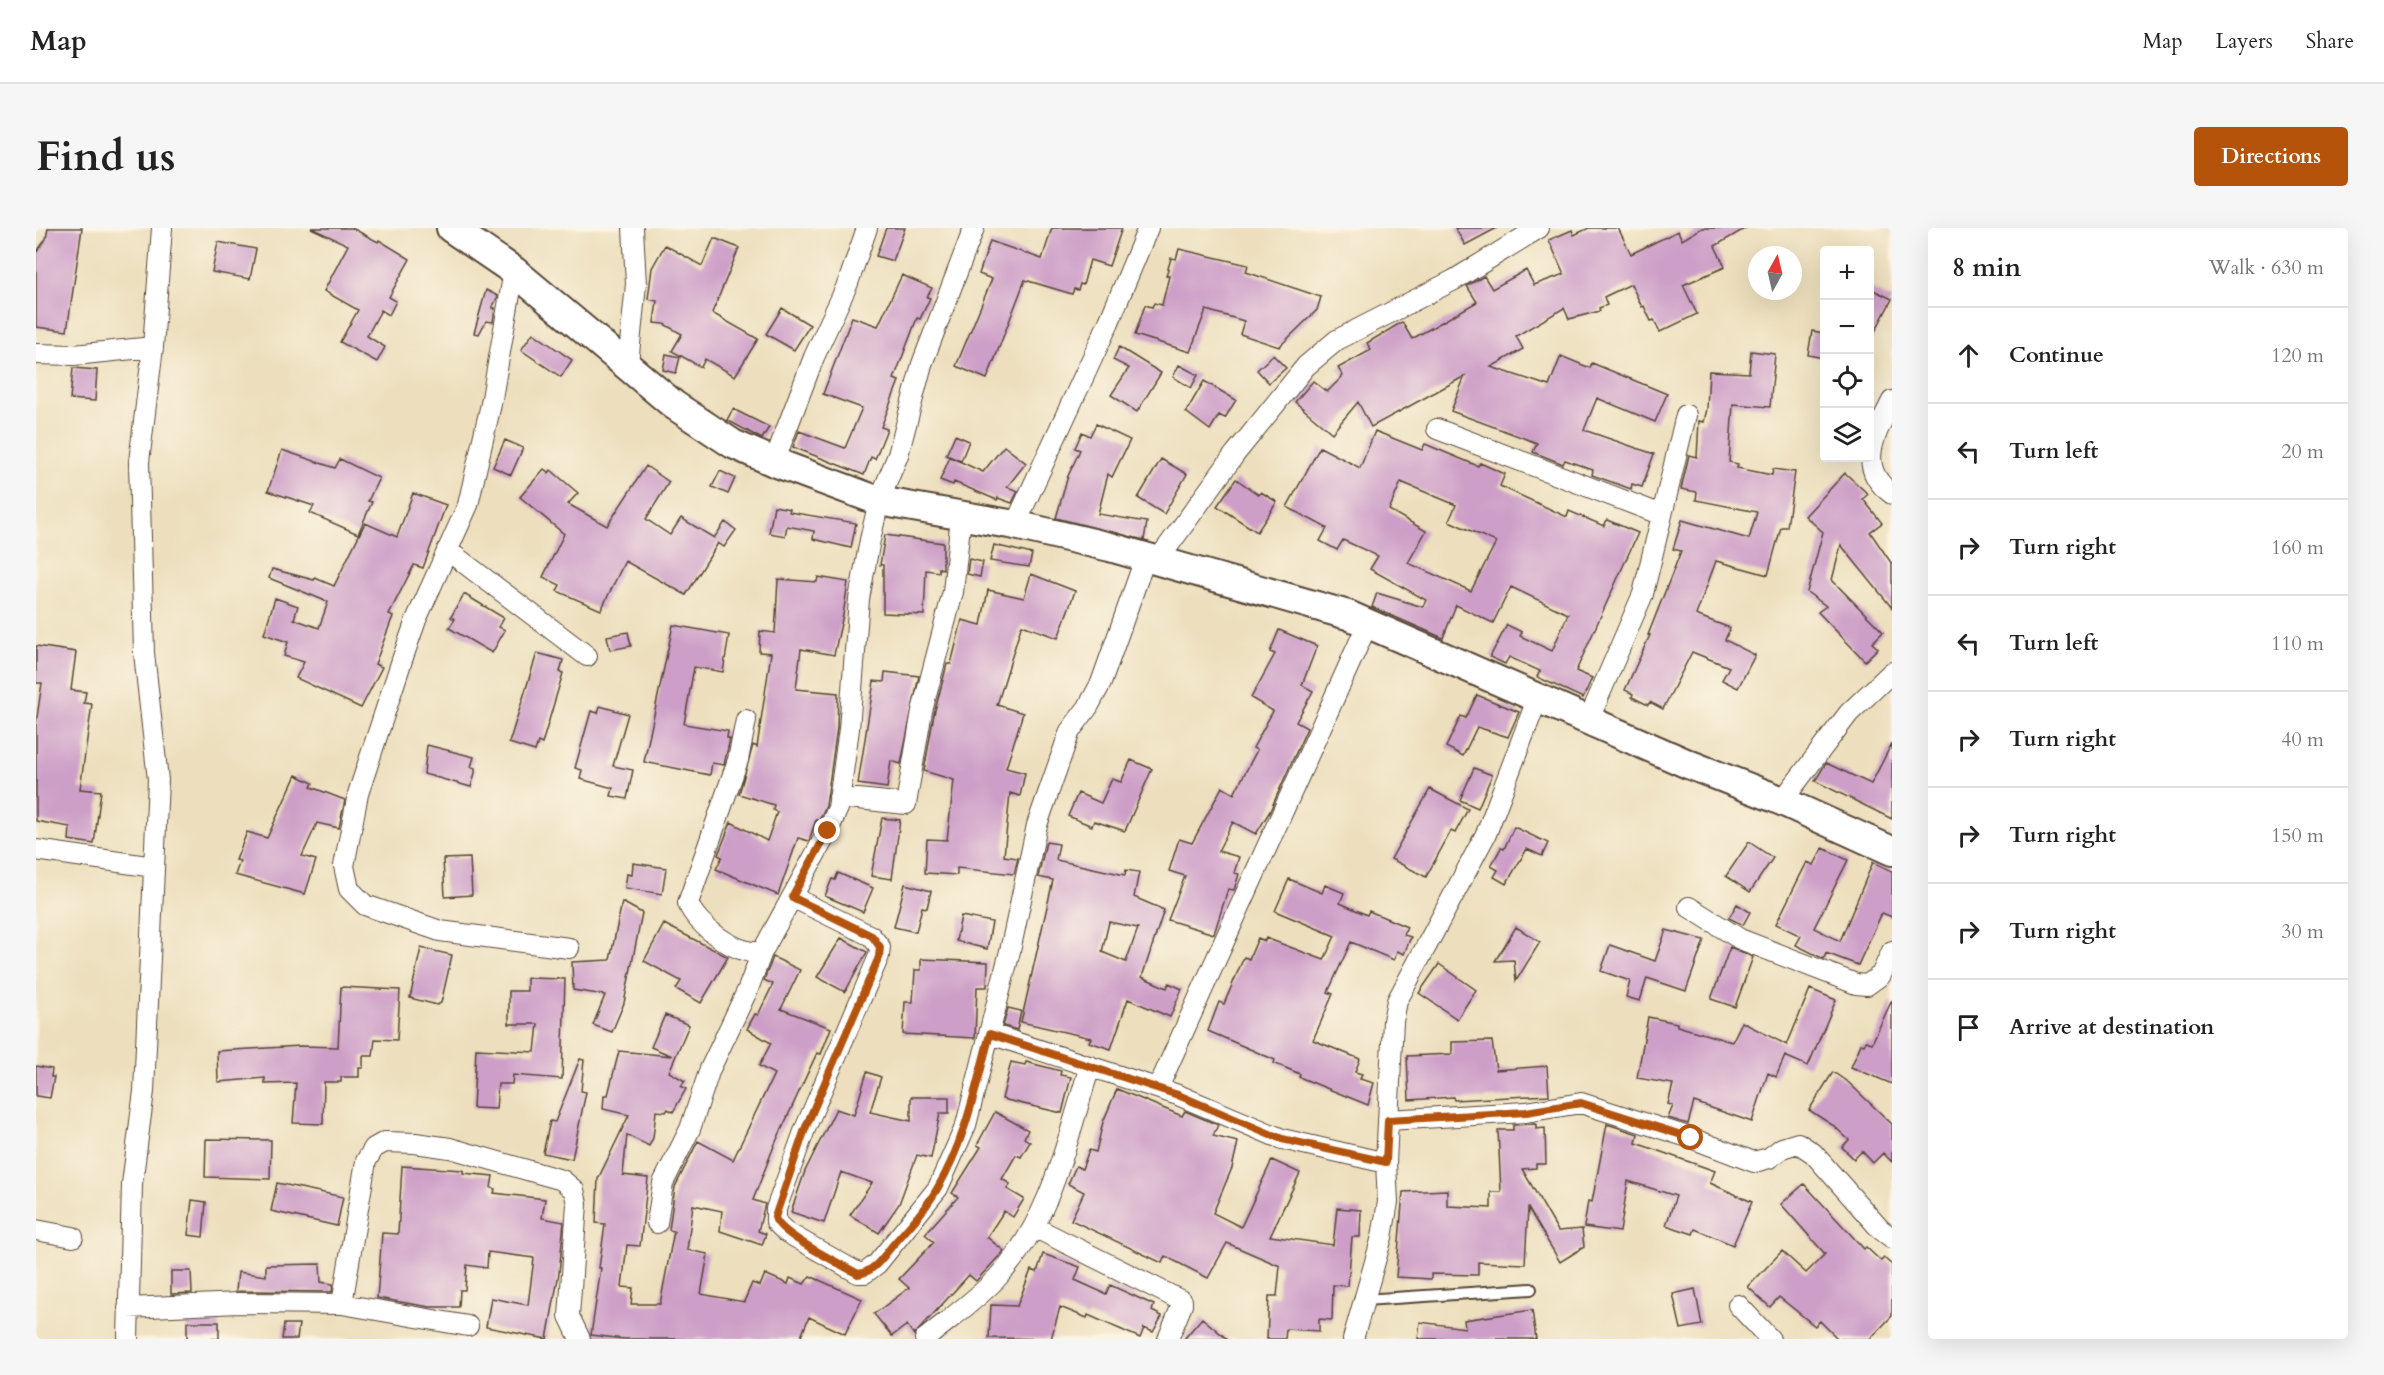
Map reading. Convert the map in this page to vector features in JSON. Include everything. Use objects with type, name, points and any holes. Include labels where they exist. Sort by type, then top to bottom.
[{"type":"street","points":[[128,1339],[132,1184],[144,1091],[158,780],[144,653],[139,462],[153,347],[162,228]]},
{"type":"street","points":[[451,228],[514,271],[628,364],[674,405],[723,438],[774,462],[879,501],[1015,525],[1152,558],[1368,623],[1688,764],[1782,801],[1892,851]]},
{"type":"street","points":[[628,364],[636,284],[633,228]]},
{"type":"street","points":[[774,462],[814,357],[848,283],[867,228]]},
{"type":"street","points":[[657,1223],[663,1183],[690,1129],[710,1069],[748,989],[762,952],[828,831],[839,797],[849,729],[859,598],[879,501],[898,454],[922,364],[974,228]]},
{"type":"street","points":[[1015,525],[1109,322],[1148,228]]},
{"type":"street","points":[[792,897],[872,936],[880,947],[879,957],[805,1129],[776,1209],[776,1221],[786,1232],[858,1274],[865,1273],[877,1264],[922,1212],[938,1188],[966,1125],[990,1034],[1037,825],[1070,731],[1088,707],[1101,683],[1152,558],[1306,366],[1337,340],[1454,280],[1536,229]]},
{"type":"street","points":[[514,271],[491,404],[471,495],[416,620],[358,794],[344,856],[349,889],[365,905],[440,931],[569,948]]},
{"type":"street","points":[[36,354],[74,355],[153,347]]},
{"type":"street","points":[[1892,400],[1872,450],[1871,469],[1878,483],[1892,494]]},
{"type":"street","points":[[1588,719],[1643,594],[1686,415]]},
{"type":"street","points":[[1437,429],[1662,515]]},
{"type":"street","points":[[839,797],[906,804],[922,711],[953,592],[961,516]]},
{"type":"street","points":[[447,550],[587,656]]},
{"type":"street","points":[[1158,1088],[1368,623]]},
{"type":"street","points":[[1782,801],[1850,713],[1892,672]]},
{"type":"street","points":[[1353,1339],[1382,1237],[1388,1202],[1386,1162],[1393,1021],[1397,1001],[1486,834],[1539,697]]},
{"type":"street","points":[[746,720],[738,760],[688,903],[692,916],[736,948],[753,953],[762,952]]},
{"type":"street","points":[[36,850],[154,867]]},
{"type":"street","points":[[1689,907],[1740,939],[1856,984],[1867,985],[1881,975],[1892,951]]},
{"type":"street","points":[[990,1034],[1158,1088],[1282,1139],[1386,1162]]},
{"type":"street","points":[[926,1339],[996,1279],[1034,1227],[1047,1202],[1090,1066]]},
{"type":"street","points":[[1388,1120],[1526,1112],[1581,1103],[1691,1138],[1754,1162],[1769,1158],[1782,1148],[1798,1143],[1813,1153],[1880,1229],[1892,1239]]},
{"type":"street","points":[[342,1304],[366,1161],[374,1149],[385,1142],[450,1148],[562,1180],[574,1190],[577,1204],[569,1316],[580,1339]]},
{"type":"street","points":[[1034,1227],[1182,1300],[1168,1339]]},
{"type":"street","points":[[36,1230],[73,1238]]},
{"type":"street","points":[[128,1308],[239,1303],[342,1304],[468,1326]]},
{"type":"street","points":[[1738,1305],[1770,1339]]},
{"type":"lane","points":[[1364,1300],[1531,1289]]},
{"type":"building","points":[[48,228],[82,228],[67,331],[36,327],[36,253],[46,239]]},
{"type":"building","points":[[311,228],[352,228],[378,242],[379,240],[410,259],[389,297],[396,301],[389,315],[381,310],[367,336],[385,347],[377,362],[340,342],[358,310],[324,291],[348,245]]},
{"type":"building","points":[[886,228],[905,228],[893,261],[876,256]]},
{"type":"building","points":[[1052,228],[1122,228],[1109,266],[1090,260],[1083,285],[1080,284],[1078,290],[1074,289],[1072,294],[1025,280],[987,379],[956,366],[992,279],[979,274],[990,241],[1042,259]]},
{"type":"building","points":[[1455,228],[1497,228],[1465,245]]},
{"type":"building","points":[[1589,228],[1618,228],[1631,254],[1678,231],[1682,240],[1702,228],[1746,228],[1715,246],[1725,267],[1683,285],[1697,314],[1660,332],[1654,320],[1651,321],[1644,306],[1642,307],[1631,284],[1604,297],[1607,305],[1599,308],[1600,311],[1569,319],[1564,308],[1516,336],[1523,349],[1491,367],[1549,386],[1561,356],[1590,368],[1592,363],[1667,394],[1655,422],[1597,398],[1584,430],[1654,454],[1642,487],[1632,484],[1631,489],[1592,475],[1593,470],[1565,460],[1563,464],[1533,452],[1537,443],[1451,411],[1465,376],[1371,427],[1358,402],[1332,433],[1295,402],[1313,381],[1327,392],[1343,376],[1338,368],[1371,350],[1367,343],[1402,322],[1412,339],[1477,302],[1467,286],[1484,276],[1492,289],[1526,270],[1534,285],[1564,274],[1549,240],[1572,230],[1574,235]]},
{"type":"building","points":[[714,238],[739,248],[712,313],[758,339],[735,376],[705,359],[701,367],[672,351],[682,334],[664,324],[654,323],[657,301],[648,299],[652,268],[665,245],[702,266]]},
{"type":"building","points":[[218,242],[256,249],[250,279],[212,272]]},
{"type":"building","points":[[1179,249],[1248,265],[1246,272],[1321,297],[1317,310],[1279,347],[1240,334],[1244,321],[1206,310],[1190,352],[1135,335],[1145,305],[1152,307],[1154,303],[1162,305],[1171,258],[1176,259]]},
{"type":"building","points":[[902,275],[932,288],[920,319],[917,318],[894,379],[899,381],[881,427],[887,429],[875,459],[871,457],[864,475],[793,447],[799,431],[845,448],[862,408],[823,394],[852,317],[878,326]]},
{"type":"building","points":[[486,290],[498,296],[492,308],[495,308],[493,322],[486,321],[479,334],[474,333]]},
{"type":"building","points":[[1874,290],[1892,299],[1874,333]]},
{"type":"building","points":[[782,308],[810,325],[794,350],[766,334]]},
{"type":"building","points":[[1812,331],[1820,332],[1820,357],[1808,355]]},
{"type":"building","points":[[533,333],[572,360],[561,377],[521,350]]},
{"type":"building","points":[[1119,347],[1161,373],[1137,412],[1111,395],[1129,368],[1113,360]]},
{"type":"building","points":[[1751,351],[1775,354],[1770,407],[1733,404],[1729,462],[1738,464],[1737,468],[1772,475],[1773,469],[1795,472],[1787,527],[1781,527],[1768,575],[1716,561],[1696,615],[1730,628],[1725,640],[1755,655],[1738,688],[1722,680],[1729,667],[1692,652],[1663,709],[1650,702],[1648,705],[1632,697],[1633,694],[1625,690],[1650,635],[1648,635],[1681,551],[1673,549],[1682,520],[1749,539],[1757,512],[1696,500],[1697,492],[1681,489],[1689,455],[1697,457],[1699,421],[1704,422],[1707,409],[1709,371],[1749,373]]},
{"type":"building","points":[[666,354],[680,357],[676,373],[663,370]]},
{"type":"building","points":[[1273,355],[1286,368],[1269,383],[1257,370]]},
{"type":"building","points":[[1179,365],[1198,375],[1191,388],[1173,377]]},
{"type":"building","points":[[73,368],[97,370],[95,401],[70,399]]},
{"type":"building","points":[[1204,381],[1236,400],[1225,418],[1219,415],[1210,430],[1186,412]]},
{"type":"building","points":[[733,409],[769,427],[762,439],[727,420]]},
{"type":"building","points":[[1096,424],[1130,440],[1112,477],[1108,474],[1098,514],[1147,522],[1144,540],[1056,518],[1068,476],[1080,450],[1075,448],[1082,432],[1090,436]]},
{"type":"building","points":[[1375,431],[1422,450],[1425,444],[1478,466],[1480,463],[1505,474],[1500,486],[1567,517],[1569,511],[1604,526],[1607,520],[1638,533],[1576,671],[1592,678],[1583,698],[1537,677],[1540,671],[1509,657],[1505,664],[1490,657],[1507,625],[1522,632],[1520,636],[1552,651],[1568,614],[1511,587],[1493,623],[1456,605],[1443,638],[1372,607],[1377,593],[1423,607],[1426,600],[1370,569],[1378,556],[1343,540],[1337,550],[1320,541],[1327,528],[1287,507],[1320,447],[1360,468]],"holes":[[[1401,482],[1456,505],[1449,521],[1496,542],[1471,591],[1408,563],[1426,531],[1389,510]]]},
{"type":"building","points":[[955,435],[969,441],[961,461],[946,455]]},
{"type":"building","points":[[505,440],[523,448],[511,475],[493,467]]},
{"type":"building","points":[[1004,446],[1026,463],[1007,487],[1018,491],[1012,503],[998,498],[997,500],[954,482],[953,485],[940,480],[950,457],[983,472]]},
{"type":"building","points":[[282,450],[335,468],[340,459],[379,478],[368,501],[372,502],[358,534],[310,513],[314,506],[268,491]]},
{"type":"building","points":[[1161,459],[1187,474],[1164,514],[1138,498]]},
{"type":"building","points":[[646,466],[669,482],[646,519],[670,535],[681,518],[714,538],[725,522],[736,530],[724,547],[718,543],[686,595],[625,561],[601,610],[557,591],[560,585],[543,577],[564,534],[520,497],[544,469],[549,473],[551,470],[578,493],[568,504],[607,526]]},
{"type":"building","points":[[720,471],[735,478],[728,494],[712,487]]},
{"type":"building","points":[[1845,473],[1868,494],[1863,499],[1882,523],[1870,532],[1892,564],[1892,608],[1841,545],[1832,580],[1883,632],[1872,643],[1878,648],[1865,661],[1818,612],[1826,606],[1807,592],[1823,532],[1805,516]]},
{"type":"building","points":[[1236,479],[1259,495],[1261,492],[1277,502],[1257,532],[1217,506]]},
{"type":"building","points":[[413,493],[446,505],[423,568],[414,565],[389,614],[393,616],[375,664],[382,667],[361,708],[296,678],[304,662],[284,656],[288,642],[264,634],[275,598],[298,606],[294,619],[319,628],[328,602],[269,578],[272,569],[314,580],[315,578],[334,586],[365,523],[397,537]]},
{"type":"building","points":[[774,506],[790,509],[789,512],[856,523],[851,548],[813,539],[814,531],[787,526],[785,536],[769,533]]},
{"type":"building","points":[[885,535],[943,543],[943,569],[939,568],[939,572],[926,570],[924,615],[883,613],[883,565],[880,565]]},
{"type":"building","points":[[994,545],[1032,554],[1029,567],[990,561]]},
{"type":"building","points":[[969,559],[983,562],[980,577],[967,574]]},
{"type":"building","points":[[1031,574],[1075,591],[1058,638],[1022,625],[997,705],[1023,713],[1006,768],[1025,773],[1020,796],[1010,793],[1004,856],[1018,858],[1014,874],[957,868],[957,875],[925,873],[927,839],[947,840],[954,780],[924,771],[934,714],[947,664],[951,664],[962,620],[981,625],[988,590],[1024,598]]},
{"type":"building","points":[[818,577],[848,582],[843,615],[834,655],[801,649],[796,689],[838,693],[837,728],[826,806],[819,821],[816,820],[809,841],[798,838],[778,895],[716,869],[722,857],[718,855],[731,822],[767,841],[777,812],[773,810],[774,805],[739,794],[753,745],[757,747],[771,653],[759,652],[760,631],[775,633],[778,579],[817,582]]},
{"type":"building","points":[[464,594],[504,618],[499,627],[505,630],[492,653],[449,628],[455,619],[451,617]]},
{"type":"building","points":[[673,625],[729,635],[723,672],[694,667],[684,724],[728,731],[727,738],[730,739],[724,765],[712,763],[710,775],[644,762]]},
{"type":"building","points":[[1279,630],[1317,646],[1302,685],[1313,691],[1296,722],[1307,728],[1270,811],[1256,834],[1233,822],[1218,851],[1239,857],[1234,873],[1239,874],[1234,890],[1228,889],[1214,934],[1168,920],[1185,876],[1169,871],[1179,839],[1192,843],[1222,787],[1234,794],[1257,750],[1253,748],[1273,711],[1251,698],[1275,654],[1270,652]]},
{"type":"building","points":[[628,632],[631,646],[610,650],[607,636]]},
{"type":"building","points":[[36,646],[76,652],[71,690],[86,692],[84,703],[92,704],[80,789],[101,791],[94,844],[69,840],[70,827],[36,821],[36,724],[42,683],[36,683]]},
{"type":"building","points":[[537,653],[563,660],[560,672],[563,673],[542,744],[538,742],[535,751],[509,743]]},
{"type":"building","points":[[885,672],[919,676],[901,764],[891,761],[887,788],[858,784],[874,681],[884,682]]},
{"type":"building","points":[[1477,695],[1519,712],[1508,737],[1477,727],[1463,756],[1446,747],[1461,716],[1466,718]]},
{"type":"building","points":[[600,706],[628,714],[613,766],[633,770],[627,799],[611,796],[613,788],[580,779],[582,770],[575,768],[591,711],[598,713]]},
{"type":"building","points":[[1892,743],[1892,819],[1815,781],[1826,763],[1871,784]]},
{"type":"building","points":[[427,745],[474,757],[471,767],[475,768],[475,773],[471,787],[424,774]]},
{"type":"building","points":[[1131,760],[1152,769],[1125,831],[1094,821],[1092,826],[1068,816],[1078,793],[1101,803],[1112,779],[1121,782]]},
{"type":"building","points":[[1474,768],[1492,775],[1478,808],[1460,800]]},
{"type":"building","points":[[296,775],[313,783],[311,787],[345,800],[339,828],[317,823],[302,856],[316,860],[305,894],[235,875],[240,861],[236,860],[247,832],[267,838]]},
{"type":"building","points":[[1430,789],[1468,809],[1455,833],[1451,831],[1426,877],[1391,859]]},
{"type":"building","points":[[882,818],[900,820],[892,879],[871,876]]},
{"type":"building","points":[[1514,827],[1548,843],[1542,856],[1527,849],[1506,884],[1494,877],[1498,870],[1491,866],[1501,848],[1504,849]]},
{"type":"building","points":[[1046,842],[1059,844],[1056,860],[1125,875],[1126,870],[1139,872],[1134,897],[1164,910],[1142,977],[1167,988],[1169,983],[1182,989],[1170,1017],[1128,999],[1111,1049],[1089,1042],[1091,1038],[1021,1022],[1053,880],[1038,877]],"holes":[[[1109,922],[1138,928],[1126,962],[1102,952]]]},
{"type":"building","points":[[1749,842],[1773,858],[1750,892],[1726,876]]},
{"type":"building","points":[[1823,848],[1848,860],[1814,928],[1840,941],[1873,862],[1892,871],[1892,917],[1882,913],[1858,965],[1826,953],[1824,959],[1796,945],[1801,936],[1776,924],[1807,862],[1814,865]]},
{"type":"building","points":[[470,858],[472,895],[445,897],[443,859]]},
{"type":"building","points":[[633,863],[666,868],[662,894],[625,888],[627,874],[632,875]]},
{"type":"building","points":[[838,873],[873,888],[863,912],[825,896],[832,879],[835,880]]},
{"type":"building","points":[[1289,879],[1322,893],[1325,885],[1344,893],[1340,903],[1367,915],[1369,911],[1407,927],[1404,935],[1411,937],[1404,954],[1397,951],[1394,960],[1351,942],[1328,992],[1333,994],[1313,1040],[1360,1059],[1355,1072],[1362,1074],[1360,1079],[1374,1083],[1368,1105],[1299,1077],[1300,1074],[1274,1063],[1275,1060],[1208,1031],[1219,1002],[1224,1004],[1244,957],[1249,959],[1258,938],[1265,941],[1266,938],[1324,960],[1335,936],[1275,911]]},
{"type":"building","points":[[905,884],[931,891],[927,908],[922,907],[916,932],[894,927]]},
{"type":"building","points":[[622,902],[642,913],[624,1003],[612,1032],[593,1025],[605,995],[573,990],[572,962],[610,960]]},
{"type":"building","points":[[1737,904],[1750,912],[1743,925],[1729,918]]},
{"type":"building","points":[[961,916],[992,922],[987,949],[956,941]]},
{"type":"building","points":[[664,924],[728,957],[701,1003],[676,989],[681,981],[644,961]]},
{"type":"building","points":[[1516,927],[1540,942],[1516,981],[1514,960],[1495,961]]},
{"type":"building","points":[[1666,930],[1704,940],[1686,991],[1647,978],[1640,1001],[1626,997],[1630,981],[1601,971],[1610,945],[1655,961]]},
{"type":"building","points":[[841,938],[867,952],[845,992],[817,977]]},
{"type":"building","points":[[1730,947],[1753,957],[1735,1007],[1711,999]]},
{"type":"building","points":[[421,948],[452,955],[441,1003],[437,1005],[410,998]]},
{"type":"building","points":[[773,957],[800,970],[781,1009],[831,1028],[821,1054],[817,1053],[774,1146],[753,1200],[765,1204],[758,1231],[766,1234],[762,1245],[720,1231],[722,1211],[693,1205],[687,1250],[708,1254],[701,1294],[744,1302],[752,1283],[760,1286],[765,1274],[788,1284],[790,1278],[804,1284],[810,1276],[862,1299],[845,1334],[809,1317],[800,1339],[624,1339],[591,1335],[605,1224],[596,1223],[598,1179],[629,1115],[603,1109],[604,1095],[608,1095],[619,1051],[672,1056],[651,1047],[665,1015],[689,1025],[669,1072],[685,1081],[681,1086],[686,1089],[673,1112],[668,1109],[666,1112],[656,1111],[653,1138],[649,1146],[627,1135],[623,1175],[648,1178],[640,1246],[627,1245],[622,1287],[633,1288],[631,1304],[660,1304],[674,1231],[669,1230],[675,1187],[698,1141],[733,1160],[774,1074],[759,1066],[771,1043],[747,1029],[755,1014],[758,1015],[773,984],[764,980]]},
{"type":"building","points":[[921,959],[988,962],[987,987],[977,987],[975,1038],[903,1034],[905,1002],[913,1002],[915,970],[921,970]]},
{"type":"building","points":[[1439,964],[1476,990],[1457,1019],[1419,993]]},
{"type":"building","points":[[527,978],[565,979],[562,1079],[513,1075],[512,1084],[498,1084],[496,1109],[473,1108],[476,1049],[535,1052],[538,1024],[509,1024],[509,991],[527,991]]},
{"type":"building","points":[[341,987],[400,990],[397,1040],[375,1039],[373,1056],[363,1056],[363,1068],[359,1068],[359,1077],[341,1077],[341,1082],[324,1082],[323,1124],[293,1123],[296,1083],[265,1084],[265,1078],[218,1082],[217,1051],[300,1046],[338,1047]]},
{"type":"building","points":[[1810,989],[1836,1000],[1808,1066],[1785,1056],[1776,1077],[1768,1073],[1752,1122],[1694,1102],[1688,1124],[1668,1118],[1673,1106],[1668,1104],[1673,1084],[1637,1078],[1648,1017],[1677,1023],[1677,1026],[1732,1042],[1742,1022],[1787,1045]]},
{"type":"building","points":[[1892,1000],[1892,1084],[1851,1067],[1861,1044],[1864,1045],[1866,1041],[1872,1043]]},
{"type":"building","points":[[1008,1008],[1021,1011],[1017,1030],[1003,1026]]},
{"type":"building","points":[[1492,1041],[1496,1070],[1547,1066],[1549,1095],[1409,1100],[1407,1056],[1452,1054],[1452,1042]]},
{"type":"building","points":[[580,1059],[584,1060],[581,1091],[586,1092],[572,1159],[543,1153],[550,1121],[555,1122]]},
{"type":"building","points":[[1011,1062],[1025,1065],[1026,1062],[1061,1071],[1060,1075],[1071,1077],[1062,1113],[1002,1099]]},
{"type":"building","points":[[36,1066],[52,1069],[51,1077],[54,1077],[50,1098],[36,1096]]},
{"type":"building","points":[[867,1072],[881,1077],[870,1112],[911,1121],[911,1097],[949,1097],[949,1113],[940,1113],[931,1158],[917,1155],[899,1204],[879,1233],[850,1215],[872,1183],[841,1172],[824,1223],[791,1212],[805,1171],[836,1109],[854,1115]]},
{"type":"building","points":[[1833,1072],[1849,1083],[1892,1124],[1892,1162],[1883,1153],[1873,1163],[1862,1151],[1854,1159],[1842,1147],[1849,1140],[1834,1126],[1809,1110]]},
{"type":"building","points":[[1117,1089],[1182,1116],[1185,1111],[1218,1125],[1213,1136],[1238,1142],[1232,1168],[1213,1213],[1241,1227],[1272,1160],[1300,1173],[1270,1236],[1333,1245],[1337,1208],[1361,1210],[1360,1237],[1352,1237],[1348,1286],[1333,1285],[1332,1320],[1319,1319],[1319,1331],[1286,1329],[1285,1339],[1267,1339],[1269,1296],[1277,1296],[1280,1266],[1227,1243],[1208,1278],[1165,1256],[1162,1263],[1071,1220],[1084,1192],[1068,1184],[1076,1166],[1082,1169],[1089,1150],[1096,1152],[1103,1122]]},
{"type":"building","points":[[995,1112],[1028,1130],[1024,1138],[1030,1142],[1021,1157],[1016,1155],[1002,1179],[1010,1184],[1007,1189],[1024,1199],[1013,1217],[1004,1211],[987,1237],[1004,1251],[976,1281],[969,1275],[914,1335],[907,1325],[892,1336],[874,1314],[909,1288],[899,1279],[934,1242],[925,1234],[958,1197],[952,1193],[981,1147],[977,1145]]},
{"type":"building","points":[[1536,1124],[1536,1129],[1545,1128],[1546,1164],[1536,1164],[1536,1168],[1522,1169],[1558,1231],[1582,1229],[1584,1247],[1560,1262],[1528,1208],[1525,1264],[1478,1262],[1478,1275],[1431,1274],[1431,1279],[1396,1277],[1403,1192],[1447,1190],[1447,1206],[1491,1208],[1491,1192],[1501,1192],[1498,1130],[1513,1130],[1513,1125]]},
{"type":"building","points":[[1607,1124],[1638,1134],[1636,1143],[1715,1171],[1710,1183],[1752,1202],[1733,1245],[1695,1229],[1693,1234],[1666,1225],[1676,1196],[1628,1181],[1620,1232],[1584,1227],[1588,1201],[1592,1202]]},
{"type":"building","points":[[206,1139],[271,1140],[270,1179],[205,1177]]},
{"type":"building","points":[[402,1166],[463,1170],[463,1173],[493,1176],[491,1188],[495,1189],[494,1193],[545,1199],[542,1218],[564,1222],[559,1273],[547,1339],[486,1327],[491,1298],[528,1305],[534,1258],[488,1252],[487,1268],[467,1265],[465,1290],[460,1290],[459,1307],[430,1307],[377,1298],[382,1233],[398,1234]]},
{"type":"building","points":[[277,1183],[343,1197],[337,1226],[271,1211]]},
{"type":"building","points":[[1804,1184],[1864,1249],[1866,1247],[1881,1261],[1884,1258],[1892,1265],[1892,1316],[1870,1339],[1838,1339],[1820,1321],[1815,1326],[1779,1297],[1770,1307],[1748,1287],[1782,1251],[1806,1273],[1825,1254],[1781,1204]]},
{"type":"building","points":[[192,1200],[206,1202],[203,1237],[188,1235]]},
{"type":"building","points":[[1043,1254],[1080,1267],[1075,1280],[1106,1294],[1110,1285],[1154,1305],[1152,1311],[1162,1316],[1153,1332],[1144,1328],[1140,1338],[1088,1315],[1087,1318],[1060,1307],[1051,1339],[989,1338],[991,1305],[1017,1306],[1031,1270],[1037,1272]]},
{"type":"building","points":[[320,1264],[321,1282],[333,1284],[332,1292],[236,1291],[238,1272],[266,1276],[266,1265]]},
{"type":"building","points":[[171,1271],[191,1271],[192,1293],[171,1294]]},
{"type":"building","points":[[1695,1289],[1702,1325],[1681,1329],[1673,1294]]},
{"type":"building","points":[[1532,1310],[1536,1339],[1418,1339],[1420,1322],[1465,1328],[1464,1320]]},
{"type":"building","points":[[1202,1318],[1227,1339],[1184,1339]]},
{"type":"building","points":[[187,1322],[219,1322],[219,1339],[187,1339]]},
{"type":"building","points":[[284,1324],[299,1324],[297,1339],[282,1339]]},
{"type":"route","points":[[828,831],[792,897],[872,936],[880,947],[879,957],[805,1129],[775,1217],[786,1232],[858,1274],[865,1273],[877,1264],[922,1212],[938,1188],[966,1125],[990,1034],[1178,1095],[1282,1139],[1386,1162],[1388,1120],[1526,1112],[1581,1103],[1691,1138]]}]
